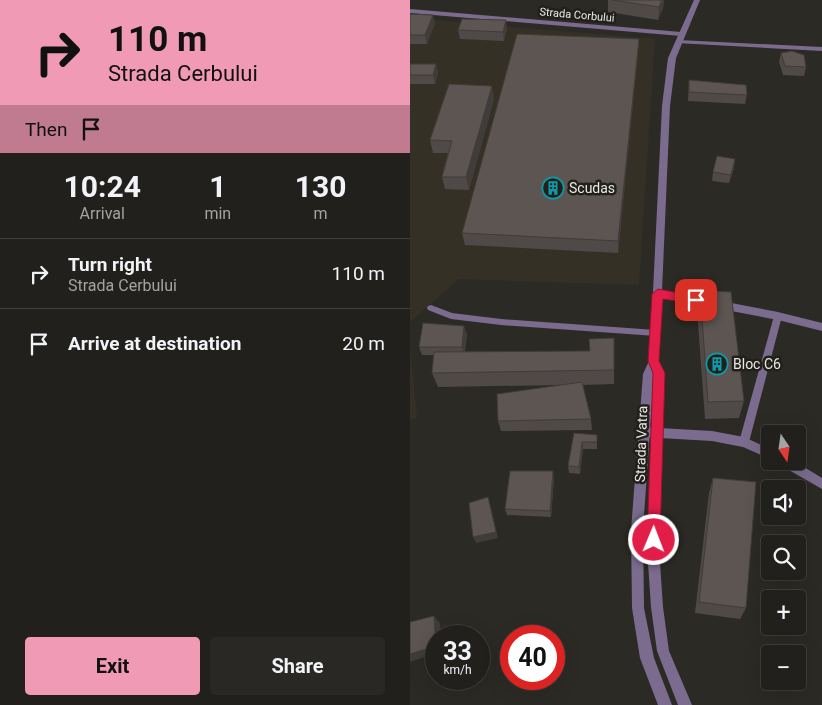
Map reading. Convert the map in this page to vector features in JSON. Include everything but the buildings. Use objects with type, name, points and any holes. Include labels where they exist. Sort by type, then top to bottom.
[{"type":"street","name":"Strada Vatra","points":[[665,705],[647,658],[638,608],[637,548],[642,432],[648,374],[654,361],[666,106],[672,58],[697,0]]},
{"type":"street","name":"Strada Corbului","points":[[410,11],[680,38],[822,49]]},
{"type":"street","points":[[658,294],[778,316],[822,328]]},
{"type":"street","name":"Strada Vatra","points":[[654,361],[659,373],[653,548],[657,607],[663,651],[685,705]]},
{"type":"street","points":[[642,432],[703,435],[744,442],[761,450]]},
{"type":"street","points":[[799,470],[822,484]]},
{"type":"street","points":[[637,548],[653,548]]},
{"type":"street","points":[[638,608],[657,607]]},
{"type":"lane","points":[[431,308],[451,316],[501,322],[656,333]]},
{"type":"lane","points":[[744,442],[778,316]]},
{"type":"shaded area","points":[[410,18],[655,39],[639,285],[459,279],[410,322]]},
{"type":"shaded area","points":[[410,347],[417,418],[410,420]]},
{"type":"place","name":"Scudas","points":[[553,188]]},
{"type":"place","name":"Bloc C6","points":[[717,364]]},
{"type":"route","points":[[654,540],[654,488],[659,373],[654,361],[658,294],[696,300]]}]
